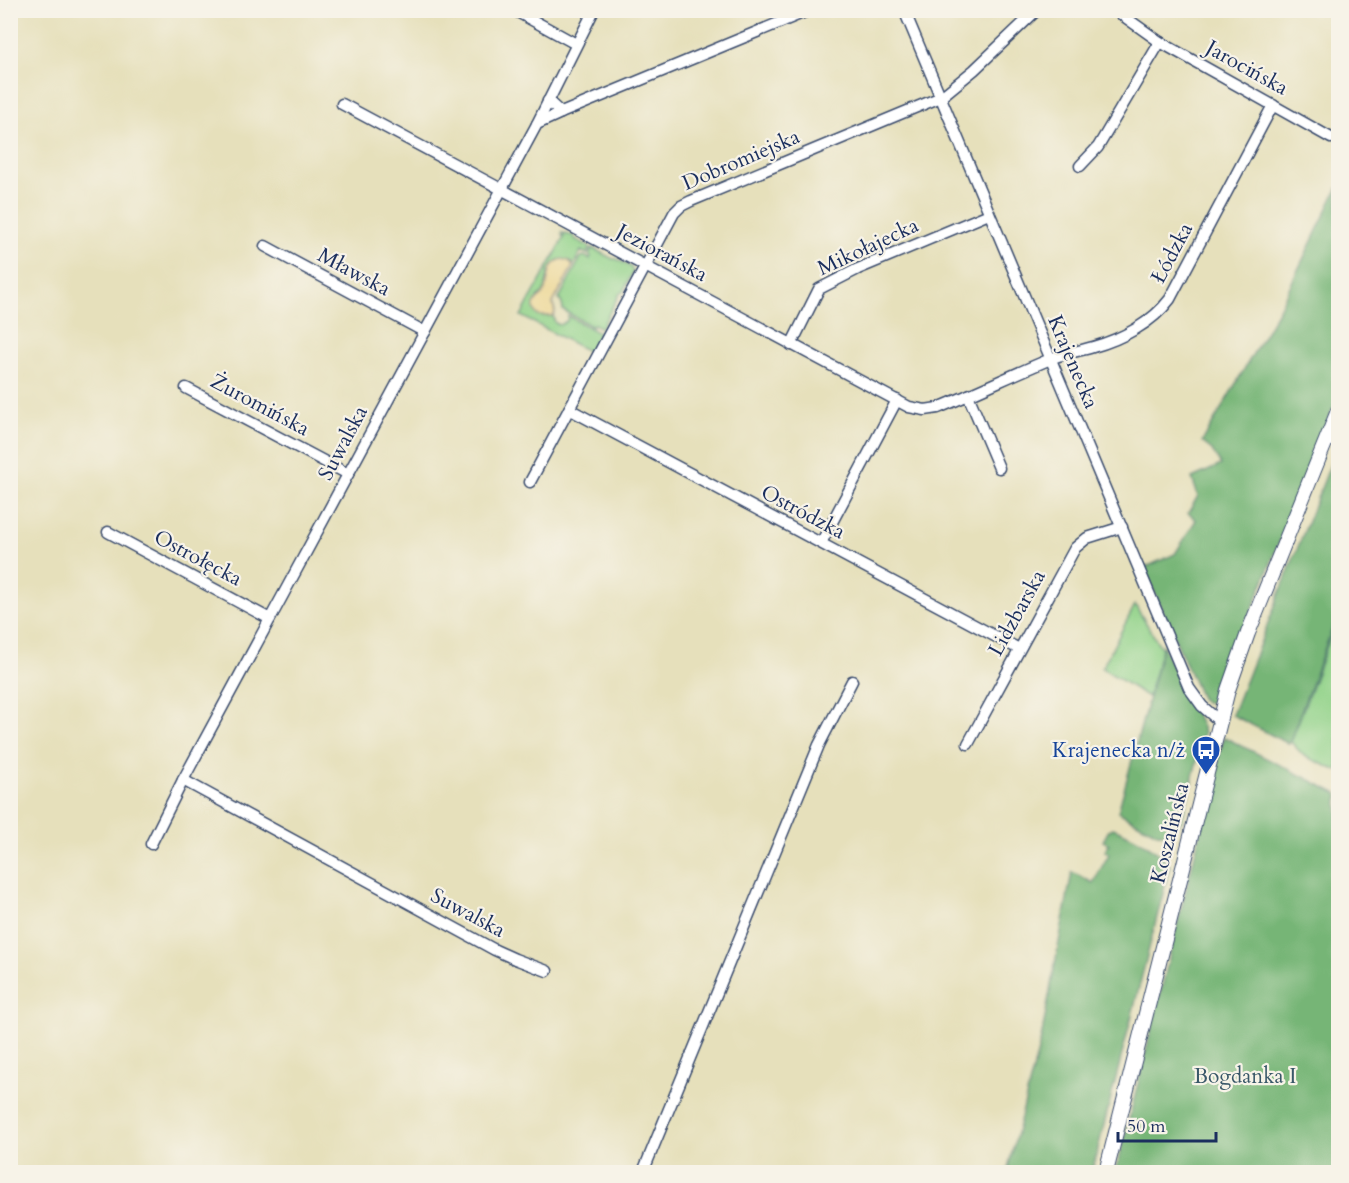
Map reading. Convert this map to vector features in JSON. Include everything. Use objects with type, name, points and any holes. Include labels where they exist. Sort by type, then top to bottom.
[{"type":"street","points":[[513,10],[576,44]]},
{"type":"street","name":"Suwalska","points":[[151,844],[183,780],[537,124],[594,10]]},
{"type":"street","points":[[537,124],[810,10]]},
{"type":"street","name":"Krajenecka","points":[[904,10],[1193,694],[1202,706],[1220,721]]},
{"type":"street","name":"Dobromiejska","points":[[530,482],[674,213],[681,206],[941,97],[974,70],[1037,10]]},
{"type":"street","name":"Jarocińska","points":[[1115,10],[1160,42],[1331,138]]},
{"type":"street","points":[[1080,166],[1098,147],[1160,42]]},
{"type":"street","points":[[548,101],[561,113]]},
{"type":"street","name":"Jeziorańska","points":[[342,104],[791,345],[914,408],[932,409],[1051,359]]},
{"type":"street","name":"Łódzka","points":[[1051,359],[1111,341],[1141,326],[1163,309],[1273,105]]},
{"type":"street","name":"Mikołajecka","points":[[791,345],[819,290],[858,269],[990,214]]},
{"type":"street","name":"Mławska","points":[[265,246],[425,332]]},
{"type":"street","name":"Żuromińska","points":[[186,388],[348,474]]},
{"type":"street","points":[[968,395],[999,468]]},
{"type":"street","points":[[821,543],[897,400]]},
{"type":"street","name":"Ostródzka","points":[[569,409],[1019,649]]},
{"type":"street","name":"Koszalińska","points":[[1106,1173],[1228,690],[1248,633],[1338,411]]},
{"type":"street","name":"Lidzbarska","points":[[968,744],[1075,548],[1087,538],[1122,527]]},
{"type":"street","name":"Ostrołęcka","points":[[108,532],[270,619]]},
{"type":"street","points":[[643,1173],[819,745],[852,681]]},
{"type":"street","name":"Suwalska","points":[[183,780],[495,950],[546,971]]},
{"type":"green space","points":[[1338,187],[1338,396],[1244,630],[1220,697],[1213,703],[1205,702],[1201,698],[1144,568],[1175,554],[1196,520],[1188,513],[1198,496],[1192,478],[1221,465],[1212,450],[1202,442],[1279,309]]},
{"type":"green space","points":[[563,233],[574,236],[575,239],[590,247],[587,254],[581,251],[573,266],[569,261],[555,262],[549,272],[545,289],[537,298],[542,316],[553,316],[555,323],[560,325],[567,321],[568,316],[599,333],[593,344],[595,350],[593,354],[521,316],[564,238]]},
{"type":"green space","points":[[592,248],[631,267],[633,272],[601,328],[594,324],[591,326],[563,310],[559,299],[581,257],[590,259]]},
{"type":"green space","points":[[1338,445],[1338,613],[1289,744],[1232,715]]},
{"type":"green space","points":[[1135,605],[1162,649],[1148,697],[1102,668]]},
{"type":"green space","points":[[1338,617],[1338,771],[1304,756],[1291,742]]},
{"type":"green space","points":[[1163,645],[1190,707],[1196,714],[1204,732],[1182,821],[1171,831],[1157,833],[1118,812]]},
{"type":"green space","name":"Bogdanka I","points":[[1224,737],[1338,794],[1338,1172],[1116,1172]]},
{"type":"green space","points":[[1113,828],[1152,848],[1170,866],[1092,1172],[1007,1172],[1041,1039],[1072,872],[1093,883],[1109,854],[1105,851],[1109,844],[1103,841],[1109,830]]},
{"type":"sand","points":[[563,259],[569,261],[573,266],[553,303],[555,312],[553,316],[537,315],[534,303],[545,291],[551,267]]},
{"type":"place","name":"Krajenecka n/ż","points":[[1206,776]]}]
